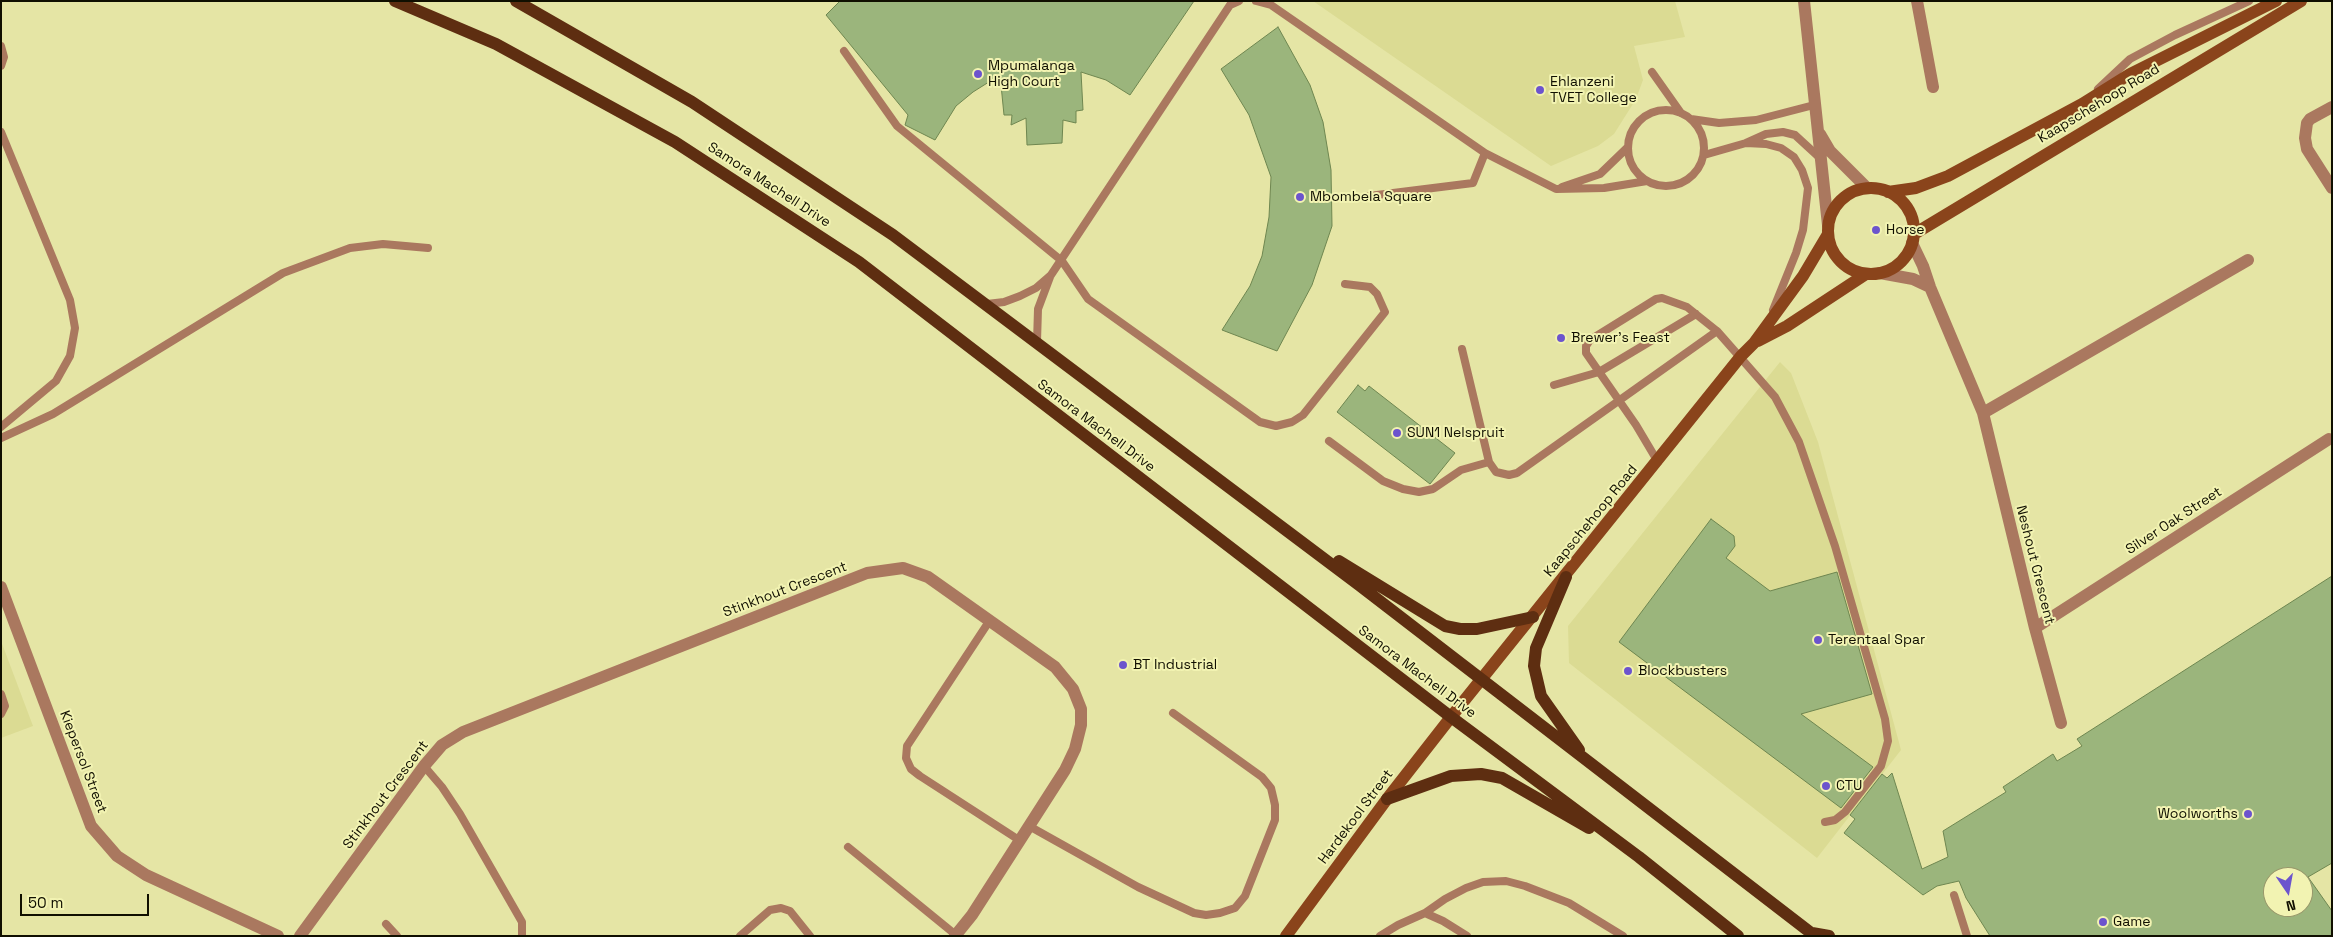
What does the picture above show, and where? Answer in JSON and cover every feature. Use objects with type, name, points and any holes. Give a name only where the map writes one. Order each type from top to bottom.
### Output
[{"type":"main road","name":"Samora Machell Drive","points":[[396,1],[496,44],[675,142],[859,262],[1451,717],[1639,857],[1738,936]]},
{"type":"main road","name":"Samora Machell Drive","points":[[516,1],[692,102],[893,235],[1359,585],[1814,935]]},
{"type":"main road","name":"Kaapschehoop Road","points":[[1888,192],[1916,188],[1948,176],[2082,104],[2130,74],[2276,1]]},
{"type":"main road","name":"Kaapschehoop Road","points":[[1913,238],[2301,1]]},
{"type":"main road","points":[[1754,344],[1803,276],[1828,230],[1832,212],[1841,200],[1853,192],[1867,188],[1888,192],[1899,199],[1908,209],[1913,221],[1913,238],[1904,259],[1889,270],[1880,273],[1866,274],[1844,265],[1836,256],[1828,230]]},
{"type":"main road","points":[[1754,344],[1786,326],[1866,274]]},
{"type":"main road","name":"Kaapschehoop Road","points":[[1451,717],[1658,462],[1741,356],[1754,344]]},
{"type":"main road","points":[[1256,509],[1445,626],[1460,629],[1477,629],[1533,617]]},
{"type":"main road","points":[[1566,576],[1536,648],[1534,666],[1541,696],[1590,764]]},
{"type":"main road","name":"Hardekool Street","points":[[1286,936],[1387,799],[1451,717]]},
{"type":"main road","points":[[1387,799],[1451,776],[1481,774],[1502,778],[1639,857]]},
{"type":"main road","points":[[1814,935],[1829,936]]},
{"type":"street","points":[[1804,1],[1828,230]]},
{"type":"street","points":[[1917,1],[1933,87]]},
{"type":"street","points":[[2332,107],[2310,119],[2307,123],[2305,138],[2308,149],[2332,188]]},
{"type":"street","points":[[1817,130],[1830,151],[1867,188]]},
{"type":"street","name":"Neshout Crescent","points":[[1913,238],[1930,287],[1983,413],[2035,628],[2062,723]]},
{"type":"street","points":[[1983,413],[2248,260]]},
{"type":"street","points":[[1880,273],[1913,280],[1930,287]]},
{"type":"street","name":"Silver Oak Street","points":[[2035,628],[2329,439]]},
{"type":"street","name":"Stinkhout Crescent","points":[[300,936],[424,766],[442,745],[463,732],[867,574],[903,568],[928,577],[1055,667],[1073,689],[1081,709],[1081,725],[1075,749],[1029,826],[972,915],[956,936]]},
{"type":"street","name":"Kiepersol Street","points":[[1,587],[91,826],[117,856],[146,875],[278,936]]},
{"type":"lane","points":[[987,304],[1004,302],[1020,296],[1036,288],[1051,275],[1230,4],[1239,1]]},
{"type":"lane","points":[[1256,1],[1271,5],[1485,153],[1556,189],[1604,188],[1647,181]]},
{"type":"lane","points":[[2082,104],[2130,59],[2175,34],[2249,1]]},
{"type":"lane","points":[[1,46],[4,57],[1,66]]},
{"type":"lane","points":[[844,51],[897,126],[1062,261],[1088,298],[1260,422],[1276,426],[1292,422],[1303,415],[1385,312],[1377,294],[1370,287],[1345,284]]},
{"type":"lane","points":[[1652,72],[1681,113]]},
{"type":"lane","points":[[1556,189],[1600,174],[1628,147],[1634,128],[1649,114],[1670,110],[1681,113],[1691,119],[1719,123],[1756,120],[1814,105]]},
{"type":"lane","points":[[1628,147],[1633,166],[1647,181],[1656,185],[1667,186],[1682,182],[1695,174],[1704,155],[1702,136],[1691,119]]},
{"type":"lane","points":[[1,132],[70,300],[75,328],[70,356],[56,381],[1,427]]},
{"type":"lane","points":[[1704,155],[1746,143],[1766,134],[1783,132],[1795,136],[1820,158]]},
{"type":"lane","points":[[1746,143],[1766,144],[1780,148],[1794,157],[1802,170],[1808,188],[1801,238],[1766,328]]},
{"type":"lane","points":[[1369,196],[1473,183],[1485,153]]},
{"type":"lane","points":[[1,438],[53,414],[283,273],[350,248],[383,244],[428,248]]},
{"type":"lane","points":[[1037,342],[1038,309],[1051,275]]},
{"type":"lane","points":[[1658,462],[1620,401],[1586,353],[1586,346],[1590,340],[1656,299],[1662,298],[1687,307],[1718,332],[1775,396],[1799,442],[1835,546],[1885,719],[1888,741],[1881,766],[1845,812],[1835,820],[1825,822]]},
{"type":"lane","points":[[1554,384],[1599,372],[1696,314]]},
{"type":"lane","points":[[1462,349],[1489,462],[1496,472],[1503,475],[1517,473],[1718,332]]},
{"type":"lane","points":[[1329,441],[1383,481],[1403,489],[1419,492],[1434,489],[1461,470],[1489,462]]},
{"type":"lane","points":[[990,620],[907,746],[906,758],[911,769],[920,776],[1019,840]]},
{"type":"lane","points":[[1,694],[5,706],[1,714]]},
{"type":"lane","points":[[1029,826],[1138,887],[1194,913],[1206,915],[1235,908],[1245,896],[1275,820],[1275,805],[1271,788],[1262,776],[1173,713]]},
{"type":"lane","points":[[424,766],[442,787],[460,814],[522,922],[522,936]]},
{"type":"lane","points":[[848,847],[956,936]]},
{"type":"lane","points":[[1380,936],[1398,925],[1425,913],[1445,899],[1466,888],[1483,882],[1506,881],[1525,886],[1569,903],[1623,936]]},
{"type":"lane","points":[[1954,895],[1967,936]]},
{"type":"lane","points":[[740,936],[770,910],[781,908],[790,912],[810,936]]},
{"type":"lane","points":[[1425,913],[1443,921],[1467,936]]},
{"type":"lane","points":[[386,924],[397,936]]},
{"type":"shaded area","name":"Ehlanzeni TVET College","points":[[1313,1],[1675,1],[1685,37],[1634,46],[1643,80],[1636,99],[1614,134],[1598,146],[1551,166]]},
{"type":"shaded area","points":[[1780,362],[1791,373],[1818,442],[1901,750],[1817,858],[1569,663],[1568,626]]},
{"type":"shaded area","points":[[1,641],[33,726],[1,738]]},
{"type":"building","name":"Mpumalanga High Court","points":[[840,1],[1194,1],[1130,95],[1106,80],[1081,72],[1083,110],[1076,111],[1076,123],[1063,120],[1062,143],[1027,145],[1026,118],[1011,125],[1012,115],[1004,115],[1000,75],[973,92],[956,106],[935,140],[905,125],[908,115],[826,15]]},
{"type":"building","name":"Mbombela Square","points":[[1278,27],[1310,85],[1323,122],[1331,170],[1332,226],[1312,285],[1277,351],[1222,330],[1250,286],[1262,256],[1269,217],[1271,177],[1249,115],[1221,69]]},
{"type":"building","name":"SUN1 Nelspruit","points":[[1358,385],[1365,391],[1369,386],[1455,453],[1430,484],[1337,412]]},
{"type":"building","points":[[1711,519],[1734,536],[1735,546],[1726,558],[1770,591],[1837,572],[1872,694],[1801,714],[1873,767],[1841,808],[1619,642]]},
{"type":"building","points":[[2332,576],[2332,863],[2313,874],[2313,867],[2263,867],[2263,917],[2313,917],[2313,884],[2332,911],[2332,936],[1990,936],[1966,898],[1959,881],[1937,886],[1923,895],[1844,833],[1855,819],[1850,815],[1882,774],[1887,778],[1892,773],[1922,869],[1948,857],[1943,831],[2006,792],[2003,787],[2053,754],[2057,761],[2082,746],[2077,739]]},
{"type":"place","name":"Mpumalanga High Court","points":[[978,74]]},
{"type":"place","name":"Ehlanzeni TVET College","points":[[1540,90]]},
{"type":"place","name":"Mbombela Square","points":[[1300,197]]},
{"type":"place","name":"Horse","points":[[1876,230]]},
{"type":"place","name":"Brewer's Feast","points":[[1561,338]]},
{"type":"place","name":"SUN1 Nelspruit","points":[[1397,433]]},
{"type":"place","name":"Terentaal Spar","points":[[1818,640]]},
{"type":"place","name":"BT Industrial","points":[[1123,665]]},
{"type":"place","name":"Blockbusters","points":[[1628,671]]},
{"type":"place","name":"CTU","points":[[1826,786]]},
{"type":"place","name":"Woolworths","points":[[2248,814]]},
{"type":"place","name":"Game","points":[[2103,922]]}]
